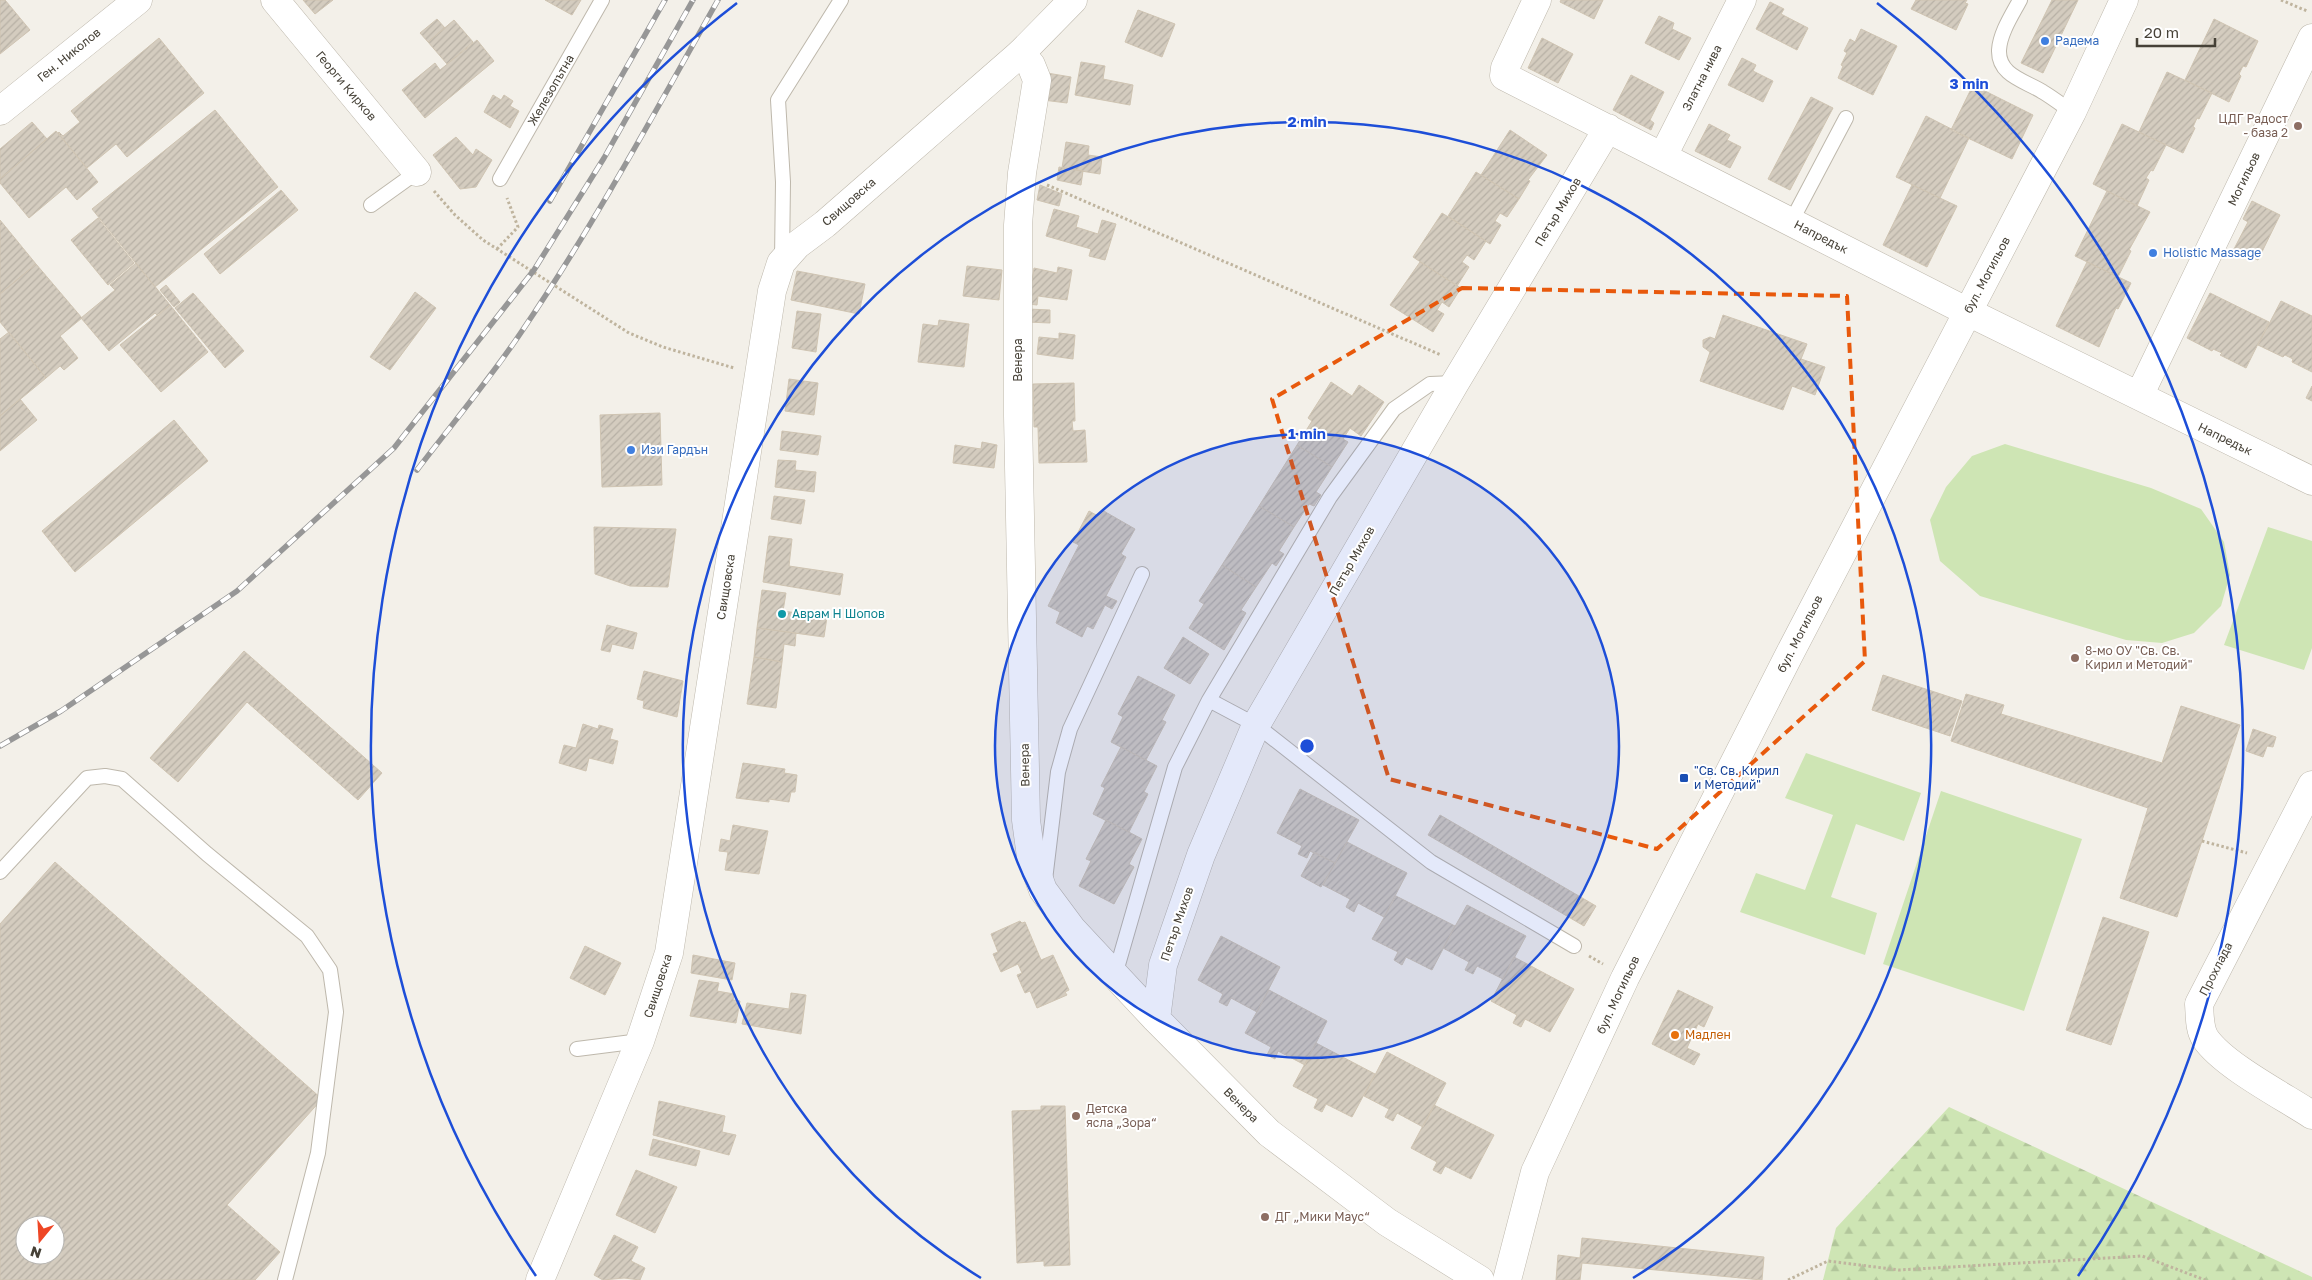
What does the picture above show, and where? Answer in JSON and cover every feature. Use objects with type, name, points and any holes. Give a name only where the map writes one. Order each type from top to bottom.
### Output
[{"type":"street","name":"Ген. Николов","points":[[0,111],[138,0]]},
{"type":"street","name":"Георги Кирков","points":[[275,0],[417,172]]},
{"type":"street","name":"Свищовска","points":[[540,1280],[640,1041],[669,953],[772,290],[781,263],[797,245],[832,217],[1021,53],[1073,0]]},
{"type":"street","name":"Напредък","points":[[1537,0],[1505,68],[1504,76],[1968,312],[2312,481]]},
{"type":"street","name":"Златна нива","points":[[1663,156],[1742,0]]},
{"type":"street","name":"бул. Могильов","points":[[1507,1280],[1535,1172],[1626,978],[1701,826],[2072,112],[2124,0]]},
{"type":"street","name":"Могильов","points":[[2139,396],[2312,38]]},
{"type":"street","name":"Венера","points":[[1021,53],[1032,65],[1037,80],[1022,173],[1018,224],[1018,416],[1026,820],[1030,857],[1043,890],[1072,929],[1156,1019],[1269,1134],[1387,1222],[1480,1280]]},
{"type":"street","name":"Петър Михов","points":[[1156,1019],[1166,956],[1201,855],[1256,725],[1461,374],[1608,128]]},
{"type":"street","name":"Прохлада","points":[[2312,785],[2199,1004],[2200,1027],[2204,1037],[2219,1055],[2312,1115]]},
{"type":"lane","name":"Железопътна","points":[[500,179],[602,0]]},
{"type":"lane","points":[[781,263],[783,182],[778,100],[841,0]]},
{"type":"lane","points":[[2020,0],[2004,32],[1999,50],[2002,65],[2014,78],[2042,91],[2072,112]]},
{"type":"lane","points":[[1791,222],[1846,118]]},
{"type":"lane","points":[[371,205],[417,172]]},
{"type":"lane","points":[[1115,975],[1175,767],[1209,700],[1330,497],[1394,409],[1430,384],[1461,374]]},
{"type":"lane","points":[[1043,890],[1058,772],[1070,730],[1142,574]]},
{"type":"lane","points":[[1209,700],[1256,725],[1431,862],[1574,946]]},
{"type":"lane","points":[[0,872],[87,778],[105,776],[122,779],[207,854],[307,936],[330,970],[336,1012],[318,1153],[285,1280]]},
{"type":"lane","points":[[577,1050],[640,1041]]},
{"type":"path","points":[[2281,0],[2312,13]]},
{"type":"path","points":[[417,172],[455,215],[497,249],[629,333],[691,355],[759,374]]},
{"type":"path","points":[[1022,173],[1461,374]]},
{"type":"path","points":[[497,249],[518,227],[500,179]]},
{"type":"path","points":[[2202,842],[2254,855],[2271,864]]},
{"type":"path","points":[[1574,946],[1626,978]]},
{"type":"path","points":[[1788,1280],[1828,1261],[1899,1270],[2142,1256],[2205,1280]]},
{"type":"highlighted area","points":[[1462,288],[1847,296],[1865,661],[1657,849],[1389,779],[1272,399]]},
{"type":"green space","points":[[2005,444],[2151,488],[2201,509],[2224,542],[2230,575],[2221,606],[2194,633],[2162,643],[2126,640],[1980,596],[1940,561],[1930,520],[1946,487],[1972,456]]},
{"type":"green space","points":[[2268,527],[2312,541],[2312,648],[2304,670],[2224,645]]},
{"type":"green space","points":[[1806,753],[1921,793],[1904,841],[1856,824],[1831,897],[1877,913],[1865,955],[1740,912],[1756,873],[1805,890],[1833,815],[1785,798]]},
{"type":"green space","points":[[1941,791],[2082,839],[2024,1011],[1883,964]]},
{"type":"green space","points":[[1949,1107],[2312,1277],[2312,1280],[1823,1280],[1836,1228]]},
{"type":"building","points":[[0,0],[5,0],[30,30],[0,54]]},
{"type":"building","points":[[303,0],[333,0],[315,14]]},
{"type":"building","points":[[545,0],[581,0],[572,15]]},
{"type":"building","points":[[1561,0],[1603,0],[1594,19],[1560,2]]},
{"type":"building","points":[[1916,0],[1967,0],[1965,3],[1968,4],[1956,30],[1911,9]]},
{"type":"building","name":"Радема","points":[[2052,0],[2078,0],[2043,73],[2021,63]]},
{"type":"building","points":[[1770,2],[1784,9],[1781,14],[1808,28],[1797,50],[1756,29]]},
{"type":"building","points":[[1138,10],[1175,24],[1162,57],[1125,42]]},
{"type":"building","points":[[1659,16],[1674,23],[1672,29],[1691,38],[1679,60],[1645,43]]},
{"type":"building","points":[[437,19],[445,28],[428,42],[420,33]]},
{"type":"building","points":[[2214,19],[2258,41],[2246,67],[2243,66],[2239,74],[2241,76],[2229,102],[2185,80]]},
{"type":"building","points":[[454,20],[473,42],[447,64],[428,42]]},
{"type":"building","points":[[1861,29],[1897,46],[1873,95],[1838,78],[1843,66],[1841,65],[1847,53],[1844,51],[1850,39],[1855,42]]},
{"type":"building","points":[[159,38],[204,93],[127,157],[116,144],[87,168],[58,133],[63,136],[80,122],[71,111]]},
{"type":"building","points":[[1542,38],[1573,54],[1558,83],[1528,68]]},
{"type":"building","points":[[477,40],[494,61],[425,118],[402,90],[435,63],[440,70]]},
{"type":"building","points":[[1742,58],[1756,65],[1753,71],[1773,81],[1763,102],[1728,85]]},
{"type":"building","points":[[1081,62],[1105,66],[1103,79],[1133,85],[1130,105],[1075,95]]},
{"type":"building","points":[[2167,72],[2212,93],[2199,119],[2197,118],[2193,127],[2195,128],[2183,153],[2139,132]]},
{"type":"building","points":[[1047,73],[1071,77],[1067,103],[1043,100]]},
{"type":"building","points":[[1631,75],[1664,92],[1650,120],[1654,123],[1651,130],[1613,110]]},
{"type":"building","points":[[1973,85],[2033,115],[2012,159],[1951,130]]},
{"type":"building","points":[[493,95],[501,100],[504,95],[513,101],[510,106],[519,111],[510,128],[484,112]]},
{"type":"building","points":[[1811,97],[1833,108],[1790,190],[1768,179]]},
{"type":"building","points":[[215,110],[278,187],[155,287],[92,209]]},
{"type":"building","points":[[1926,116],[1969,138],[1940,198],[1896,177]]},
{"type":"building","points":[[32,122],[47,139],[0,179],[0,149]]},
{"type":"building","points":[[1709,124],[1730,135],[1727,140],[1741,147],[1730,168],[1695,151]]},
{"type":"building","points":[[2122,124],[2166,145],[2153,171],[2151,170],[2146,178],[2149,180],[2137,206],[2093,184]]},
{"type":"building","points":[[1510,130],[1547,155],[1528,180],[1530,181],[1519,199],[1481,175]]},
{"type":"building","points":[[56,131],[98,182],[77,200],[66,187],[29,218],[0,183],[0,179]]},
{"type":"building","points":[[456,137],[473,155],[476,149],[492,160],[476,187],[460,189],[433,155]]},
{"type":"building","points":[[1066,142],[1089,146],[1088,155],[1102,157],[1100,174],[1062,168]]},
{"type":"building","points":[[1059,167],[1083,171],[1081,185],[1057,180]]},
{"type":"building","points":[[1476,172],[1519,199],[1507,217],[1500,213],[1495,221],[1501,225],[1490,244],[1448,216]]},
{"type":"building","points":[[1040,185],[1062,194],[1059,206],[1037,200]]},
{"type":"building","points":[[1912,185],[1957,206],[1927,267],[1883,245]]},
{"type":"building","points":[[281,190],[298,210],[220,274],[204,254]]},
{"type":"building","points":[[2107,191],[2150,212],[2129,250],[2131,251],[2118,277],[2075,256]]},
{"type":"building","points":[[2252,201],[2280,215],[2258,260],[2234,249],[2248,222],[2243,219]]},
{"type":"building","points":[[1054,209],[1079,216],[1076,227],[1098,234],[1102,220],[1116,224],[1105,260],[1089,256],[1091,249],[1046,236]]},
{"type":"building","points":[[1442,213],[1486,241],[1474,260],[1467,255],[1462,262],[1469,267],[1457,286],[1413,257]]},
{"type":"building","points":[[98,218],[134,263],[108,285],[71,240]]},
{"type":"building","points":[[0,220],[36,264],[0,294]]},
{"type":"building","points":[[1420,262],[1461,288],[1449,307],[1442,302],[1437,310],[1444,314],[1433,332],[1390,305]]},
{"type":"building","points":[[2087,262],[2131,283],[2118,309],[2116,308],[2099,347],[2056,326]]},
{"type":"building","points":[[136,263],[170,305],[158,316],[155,313],[109,351],[81,318],[115,290],[110,285]]},
{"type":"building","points":[[36,264],[82,318],[60,336],[78,358],[64,370],[60,366],[46,378],[0,322],[0,294]]},
{"type":"building","points":[[967,266],[1002,270],[999,300],[963,296]]},
{"type":"building","points":[[1058,267],[1072,270],[1067,300],[1038,296],[1037,305],[1028,304],[1034,268],[1057,273]]},
{"type":"building","points":[[797,271],[865,284],[859,314],[791,300]]},
{"type":"building","points":[[166,285],[180,302],[174,307],[160,290]]},
{"type":"building","points":[[415,292],[436,308],[390,370],[370,357]]},
{"type":"building","points":[[193,293],[244,351],[225,368],[175,308]]},
{"type":"building","points":[[2210,293],[2269,322],[2246,368],[2220,355],[2222,353],[2213,349],[2212,351],[2187,338]]},
{"type":"building","points":[[2281,301],[2312,316],[2312,372],[2292,362],[2293,359],[2285,355],[2283,357],[2258,345]]},
{"type":"building","points":[[170,305],[208,352],[161,392],[120,345]]},
{"type":"building","points":[[1028,309],[1050,310],[1050,323],[1027,322]]},
{"type":"building","points":[[797,311],[821,314],[816,352],[792,348]]},
{"type":"building","points":[[1723,315],[1807,344],[1801,359],[1825,367],[1815,395],[1792,386],[1783,410],[1700,381],[1710,352],[1703,347],[1703,340],[1710,337],[1715,339]]},
{"type":"building","points":[[939,320],[969,324],[964,367],[918,362],[923,324],[938,326]]},
{"type":"building","points":[[9,332],[46,378],[0,416],[0,339]]},
{"type":"building","points":[[1059,333],[1075,335],[1073,359],[1037,354],[1039,337],[1059,339]]},
{"type":"building","points":[[789,379],[818,383],[814,415],[785,411]]},
{"type":"building","points":[[1331,382],[1352,396],[1359,385],[1384,402],[1361,436],[1350,428],[1343,439],[1348,442],[1332,467],[1297,445],[1312,421],[1308,418]]},
{"type":"building","points":[[1074,383],[1075,421],[1072,421],[1073,431],[1085,430],[1087,462],[1039,463],[1038,427],[1034,427],[1033,384]]},
{"type":"building","points":[[2312,386],[2312,401],[2306,398]]},
{"type":"building","points":[[20,399],[37,420],[0,451],[0,416]]},
{"type":"building","name":"Изи Гардън","points":[[660,413],[662,485],[602,487],[600,415]]},
{"type":"building","points":[[174,420],[208,461],[75,572],[42,531]]},
{"type":"building","points":[[782,431],[821,436],[818,455],[780,450]]},
{"type":"building","points":[[982,442],[997,445],[994,468],[953,463],[955,445],[981,449]]},
{"type":"building","points":[[1297,445],[1332,467],[1316,492],[1321,495],[1314,506],[1309,504],[1294,527],[1259,506]]},
{"type":"building","points":[[778,460],[796,461],[795,470],[816,472],[814,492],[775,487]]},
{"type":"building","points":[[774,496],[805,500],[801,524],[771,519]]},
{"type":"building","points":[[1259,506],[1294,527],[1279,551],[1284,554],[1276,566],[1272,563],[1256,587],[1222,565]]},
{"type":"building","points":[[1102,510],[1135,529],[1121,554],[1126,557],[1106,596],[1117,601],[1112,609],[1105,605],[1093,629],[1087,626],[1082,637],[1056,623],[1060,612],[1048,606],[1079,545],[1073,542],[1089,511],[1098,516]]},
{"type":"building","points":[[594,527],[676,529],[668,587],[630,586],[595,574]]},
{"type":"building","points":[[769,536],[792,539],[789,566],[843,574],[840,595],[763,582]]},
{"type":"building","points":[[1222,565],[1256,587],[1241,610],[1246,613],[1224,650],[1189,628],[1204,604],[1199,601]]},
{"type":"building","name":"Аврам Н Шопов","points":[[762,590],[786,593],[783,611],[827,617],[824,637],[757,628]]},
{"type":"building","points":[[607,625],[637,633],[633,649],[612,644],[610,652],[601,650]]},
{"type":"building","points":[[757,628],[796,633],[795,646],[784,644],[782,662],[754,657]]},
{"type":"building","points":[[1183,637],[1209,654],[1190,684],[1164,668]]},
{"type":"building","points":[[244,651],[382,773],[358,800],[247,702],[178,782],[150,758]]},
{"type":"building","points":[[754,657],[782,662],[776,708],[747,704]]},
{"type":"building","points":[[644,671],[683,681],[677,717],[643,708],[644,701],[637,699]]},
{"type":"building","points":[[1883,675],[1962,701],[1950,736],[1872,710]]},
{"type":"building","points":[[1138,676],[1175,695],[1162,720],[1166,722],[1146,760],[1111,742],[1123,717],[1118,714]]},
{"type":"building","points":[[1966,694],[2004,705],[2001,714],[2162,763],[2181,706],[2240,725],[2177,917],[2120,898],[2148,808],[1951,741]]},
{"type":"building","points":[[583,724],[598,729],[599,725],[613,729],[610,739],[618,741],[613,764],[589,758],[586,771],[559,763],[564,745],[576,748]]},
{"type":"building","points":[[2253,729],[2276,737],[2273,747],[2267,746],[2263,757],[2246,751]]},
{"type":"building","points":[[1121,747],[1157,766],[1144,792],[1148,794],[1129,832],[1093,814],[1105,788],[1101,786]]},
{"type":"building","points":[[743,763],[785,769],[784,773],[797,775],[795,792],[791,792],[789,802],[769,799],[769,802],[736,798]]},
{"type":"building","points":[[1300,789],[1359,820],[1335,863],[1310,851],[1307,858],[1298,854],[1302,846],[1277,833]]},
{"type":"building","points":[[1440,815],[1596,906],[1584,926],[1428,835]]},
{"type":"building","points":[[1106,820],[1142,839],[1129,864],[1134,867],[1114,904],[1079,886],[1091,861],[1086,859]]},
{"type":"building","points":[[733,825],[768,831],[759,874],[725,870],[728,852],[719,851],[721,839],[730,841]]},
{"type":"building","points":[[1347,842],[1407,873],[1384,917],[1358,903],[1354,912],[1346,907],[1350,899],[1323,885]]},
{"type":"building","points":[[1314,852],[1335,863],[1321,887],[1301,876]]},
{"type":"building","points":[[55,862],[322,1099],[227,1205],[280,1252],[255,1280],[0,1280],[0,924]]},
{"type":"building","points":[[1396,896],[1455,926],[1432,970],[1406,957],[1402,965],[1394,960],[1398,952],[1372,939]]},
{"type":"building","points":[[1467,905],[1526,936],[1503,979],[1477,966],[1473,974],[1465,970],[1469,962],[1443,948]]},
{"type":"building","points":[[2103,917],[2149,932],[2111,1045],[2066,1030]]},
{"type":"building","points":[[1020,921],[1022,923],[1025,922],[1041,960],[1053,955],[1069,990],[1065,992],[1067,995],[1037,1008],[1030,991],[1025,993],[1017,975],[1022,973],[1018,964],[1001,972],[993,954],[998,952],[991,934]]},
{"type":"building","points":[[1221,936],[1280,967],[1257,1012],[1231,998],[1227,1006],[1219,1002],[1223,994],[1198,980]]},
{"type":"building","points":[[585,946],[621,963],[605,995],[570,978]]},
{"type":"building","points":[[693,955],[735,963],[732,980],[691,973]]},
{"type":"building","points":[[1514,957],[1574,989],[1550,1032],[1525,1019],[1521,1027],[1513,1023],[1517,1015],[1491,1001]]},
{"type":"building","points":[[699,980],[719,983],[717,991],[734,994],[733,1000],[740,1001],[736,1023],[690,1016]]},
{"type":"building","points":[[1269,990],[1327,1021],[1305,1065],[1278,1051],[1275,1059],[1267,1055],[1271,1047],[1245,1033]]},
{"type":"building","name":"Мадлен","points":[[1678,990],[1713,1007],[1704,1027],[1698,1024],[1687,1048],[1700,1054],[1694,1065],[1652,1044]]},
{"type":"building","points":[[791,993],[806,995],[801,1034],[742,1024],[747,1003],[789,1009]]},
{"type":"building","points":[[1316,1043],[1375,1074],[1352,1117],[1326,1104],[1322,1112],[1314,1108],[1318,1099],[1293,1086]]},
{"type":"building","points":[[1387,1052],[1446,1083],[1423,1127],[1397,1113],[1393,1121],[1385,1117],[1389,1109],[1364,1096]]},
{"type":"building","points":[[659,1101],[725,1116],[722,1132],[736,1135],[729,1155],[653,1135]]},
{"type":"building","points":[[1434,1105],[1494,1135],[1471,1179],[1445,1166],[1441,1174],[1433,1170],[1437,1162],[1411,1148]]},
{"type":"building","points":[[1041,1106],[1065,1106],[1070,1265],[1044,1266],[1044,1261],[1017,1263],[1012,1111],[1041,1110]]},
{"type":"building","points":[[653,1139],[700,1151],[696,1166],[649,1155]]},
{"type":"building","points":[[636,1170],[677,1187],[655,1233],[616,1215]]},
{"type":"building","points":[[614,1235],[638,1247],[631,1261],[645,1268],[640,1280],[624,1278],[603,1280],[594,1275]]},
{"type":"building","points":[[1582,1238],[1764,1257],[1762,1280],[1582,1263],[1580,1280],[1556,1280],[1558,1255],[1580,1258]]},
{"type":"railway","points":[[550,201],[665,0]]},
{"type":"railway","points":[[0,746],[61,711],[237,591],[394,448],[534,270],[604,158],[693,0]]},
{"type":"railway","points":[[417,470],[497,366],[549,291],[623,168],[718,0]]},
{"type":"place","name":"Радема","points":[[2045,41]]},
{"type":"place","name":"ЦДГ Радост - база 2","points":[[2298,126]]},
{"type":"place","name":"Holistic Massage","points":[[2153,253]]},
{"type":"place","name":"Изи Гардън","points":[[631,450]]},
{"type":"place","name":"Аврам Н Шопов","points":[[782,614]]},
{"type":"place","name":"8-мо ОУ \"Св. Св. Кирил и Методий\"","points":[[2075,658]]},
{"type":"place","name":"\"Св. Св. Кирил и Методий\"","points":[[1684,778]]},
{"type":"place","name":"Мадлен","points":[[1675,1035]]},
{"type":"place","name":"Детска ясла „Зора“","points":[[1076,1116]]},
{"type":"place","name":"ДГ „Мики Маус“","points":[[1265,1217]]}]
